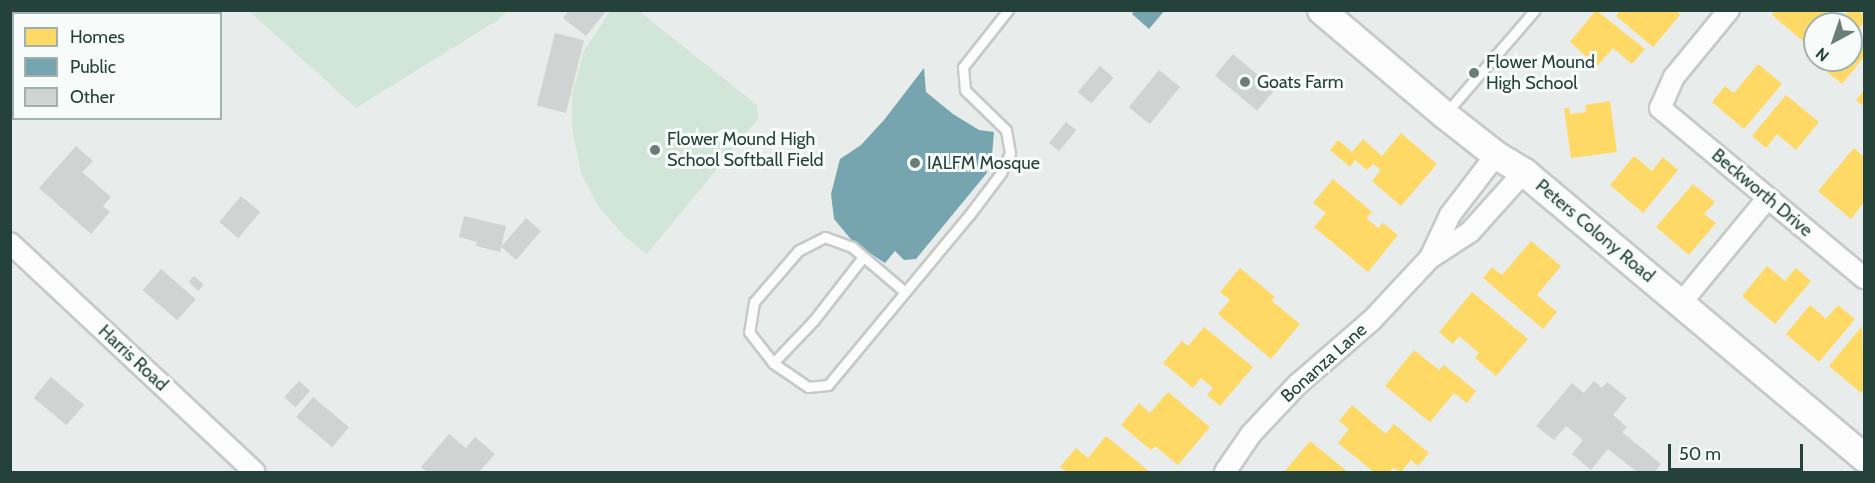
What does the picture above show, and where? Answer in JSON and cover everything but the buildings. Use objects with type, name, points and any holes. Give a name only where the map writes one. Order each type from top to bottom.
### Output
[{"type":"street","name":"Peters Colony Road","points":[[1321,10],[1445,115],[1496,155],[1524,172],[1864,458]]},
{"type":"street","name":"Beckworth Drive","points":[[1729,10],[1674,77],[1660,108],[1864,278]]},
{"type":"street","name":"Bonanza Lane","points":[[1430,258],[1450,215],[1496,155]]},
{"type":"street","name":"Bonanza Lane","points":[[1225,472],[1251,434],[1298,384],[1371,320],[1430,258],[1470,232],[1524,172]]},
{"type":"street","points":[[1681,303],[1768,198]]},
{"type":"street","name":"Harris Road","points":[[10,243],[255,472]]},
{"type":"lane","points":[[905,292],[852,248],[825,237],[798,251],[754,302],[749,332],[773,363],[808,387],[828,385],[845,368],[970,214],[1001,173],[1010,153],[1006,130],[964,90],[963,67],[1008,10]]},
{"type":"lane","points":[[1445,115],[1534,10]]},
{"type":"lane","points":[[773,363],[814,320],[862,257]]},
{"type":"green space","points":[[249,11],[507,11],[498,20],[356,108]]},
{"type":"green space","name":"Flower Mound High School Softball Field","points":[[610,11],[639,11],[757,105],[758,119],[647,254],[624,236],[598,206],[581,173],[572,128],[572,94],[584,51]]},
{"type":"place","name":"Flower Mound High School","points":[[1474,73]]},
{"type":"place","name":"Goats Farm","points":[[1245,82]]},
{"type":"place","name":"Flower Mound High School Softball Field","points":[[655,150]]},
{"type":"place","name":"IALFM Mosque","points":[[915,163]]}]
